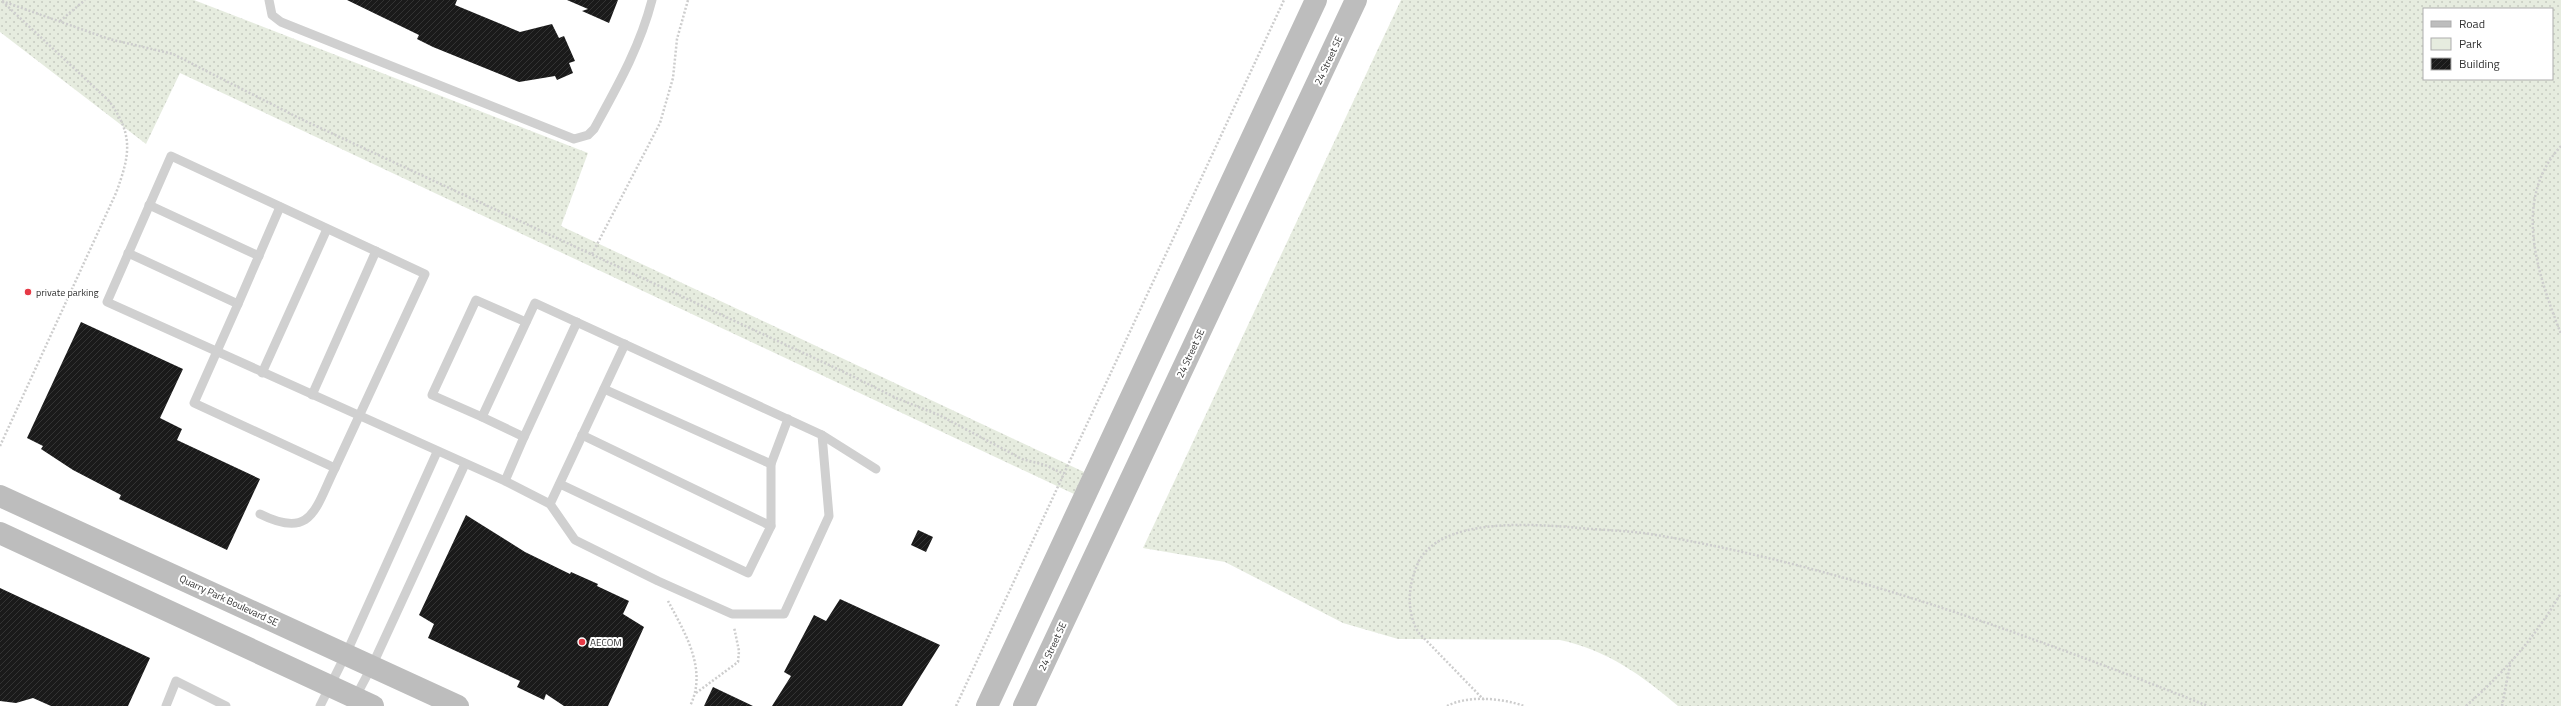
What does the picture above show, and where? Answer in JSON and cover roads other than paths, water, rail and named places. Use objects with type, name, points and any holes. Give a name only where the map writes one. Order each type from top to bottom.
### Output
[{"type":"main road","points":[[987,706],[1316,0]]},
{"type":"main road","name":"24 Street SE","points":[[1024,706],[1356,0]]},
{"type":"main road","name":"Quarry Park Boulevard SE","points":[[0,496],[458,706]]},
{"type":"main road","points":[[0,533],[330,685],[360,703]]},
{"type":"lane","points":[[269,0],[272,15],[281,22],[574,139],[588,135],[594,129],[627,69],[641,36],[652,0]]},
{"type":"lane","points":[[260,514],[275,522],[294,525],[306,521],[314,511],[335,468],[358,416],[425,274],[170,156],[107,302],[262,372],[312,395],[358,416],[437,452],[505,481],[550,504],[575,540],[658,581],[732,614],[784,614],[829,516],[822,435]]},
{"type":"lane","points":[[149,205],[258,256]]},
{"type":"lane","points":[[280,207],[194,404],[335,468]]},
{"type":"lane","points":[[262,372],[327,229]]},
{"type":"lane","points":[[312,395],[376,251]]},
{"type":"lane","points":[[128,253],[238,304]]},
{"type":"lane","points":[[524,437],[432,395],[476,300],[526,322]]},
{"type":"lane","points":[[482,417],[536,303],[822,435],[876,469]]},
{"type":"lane","points":[[505,481],[577,322]]},
{"type":"lane","points":[[550,504],[625,344]]},
{"type":"lane","points":[[604,389],[771,464]]},
{"type":"lane","points":[[560,484],[748,574],[771,526],[771,464],[788,420]]},
{"type":"lane","points":[[582,435],[771,526]]},
{"type":"lane","points":[[320,706],[346,654],[437,452]]},
{"type":"lane","points":[[360,703],[372,666],[465,464]]},
{"type":"lane","points":[[166,706],[176,681],[226,706]]},
{"type":"place","name":"private parking","points":[[28,292]]},
{"type":"place","name":"AECOM","points":[[582,642]]}]
